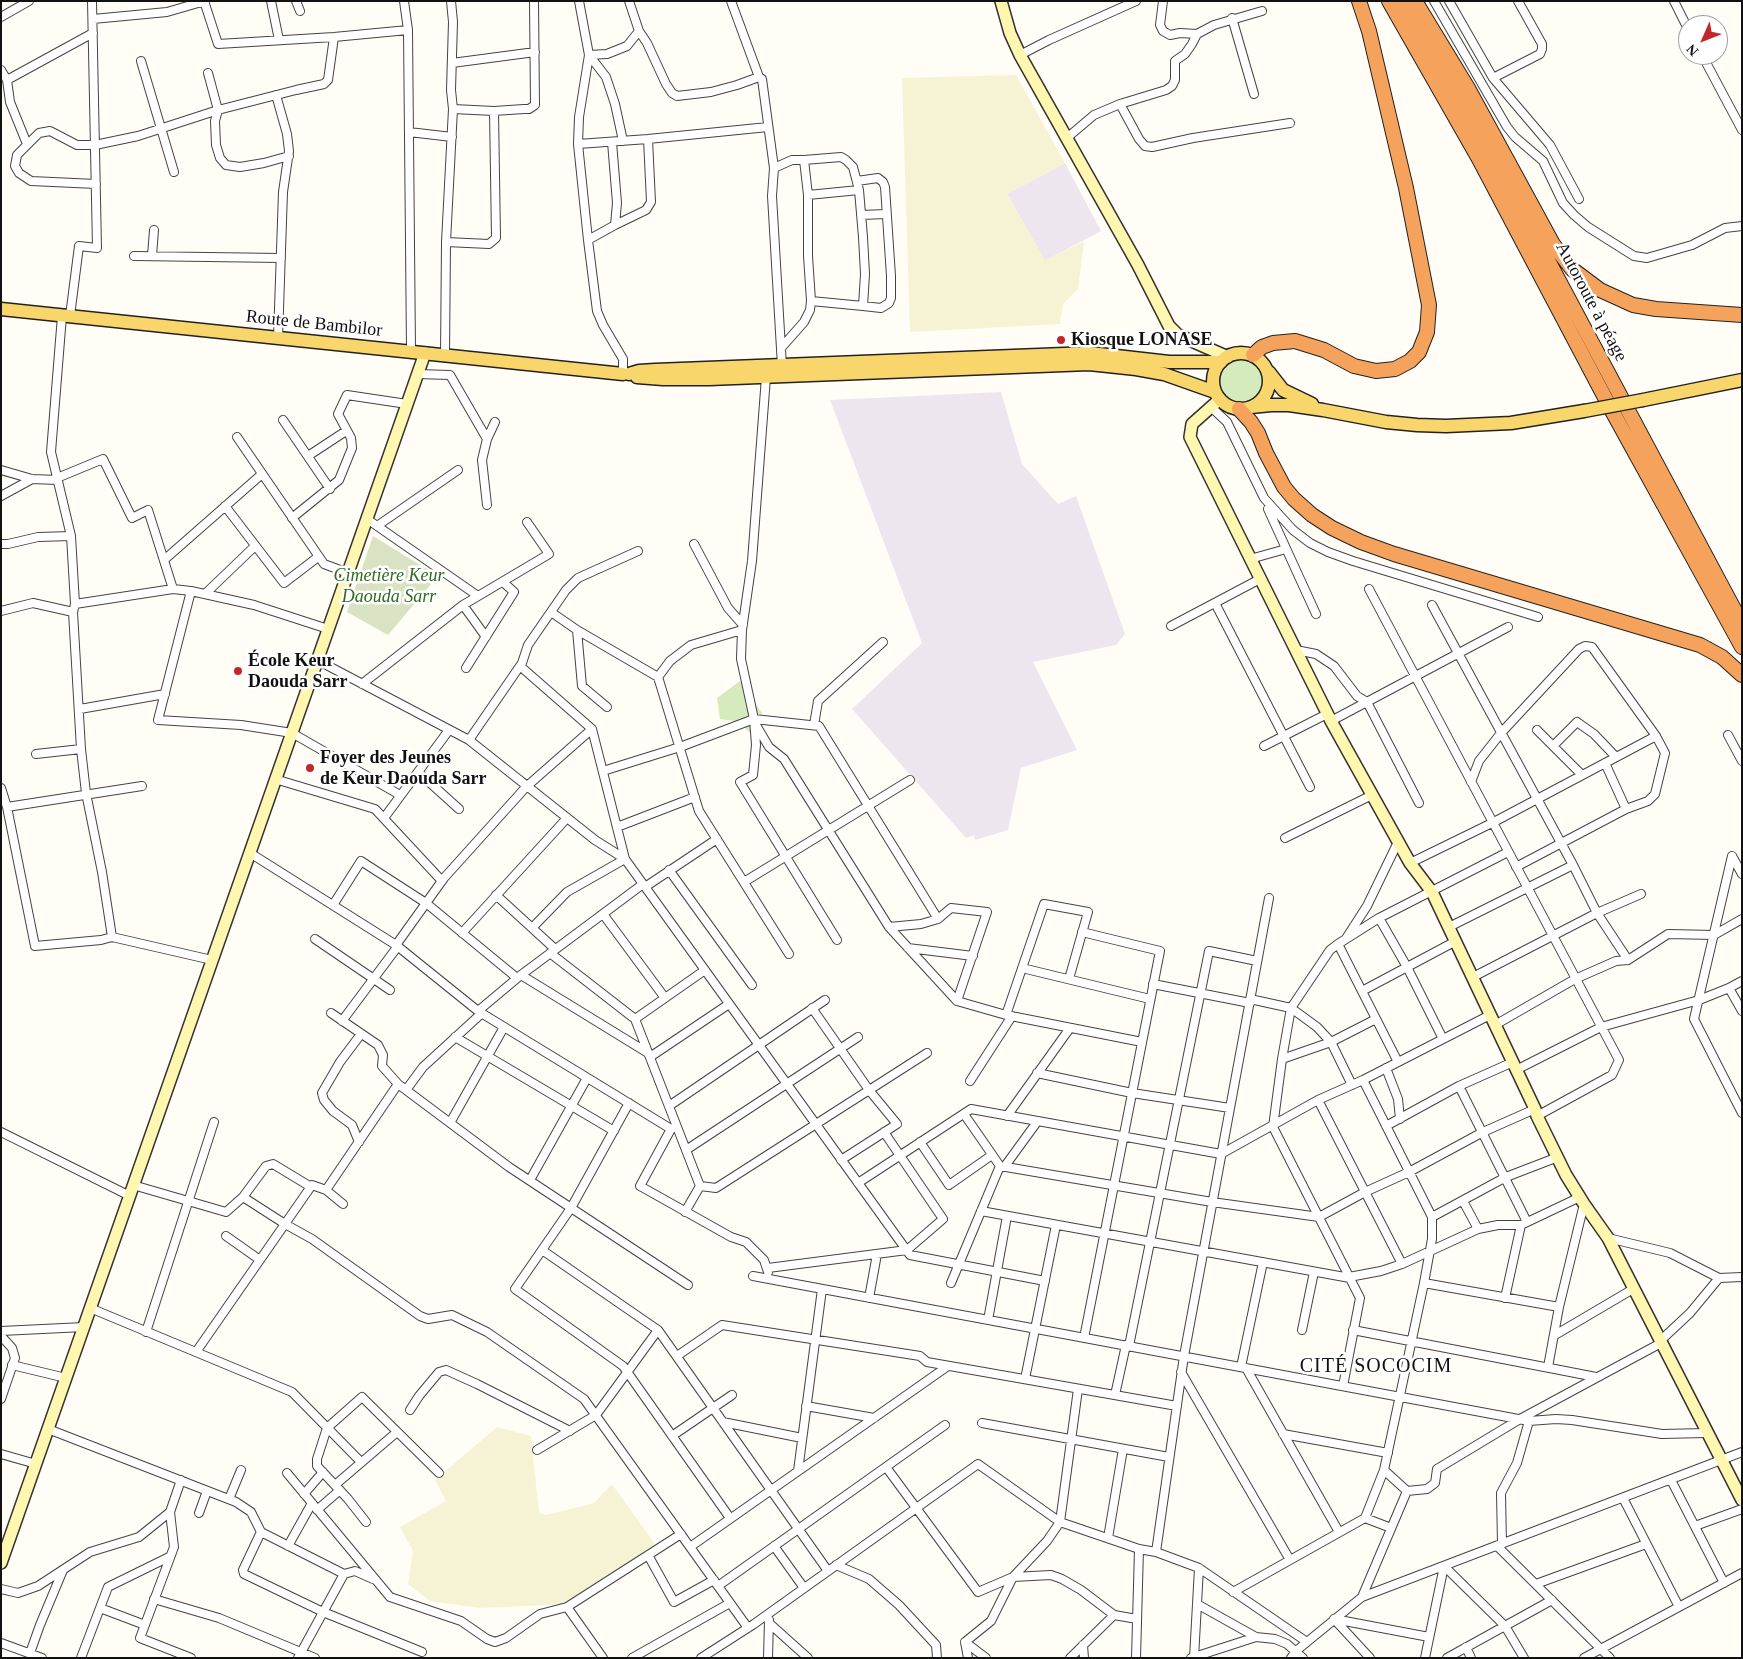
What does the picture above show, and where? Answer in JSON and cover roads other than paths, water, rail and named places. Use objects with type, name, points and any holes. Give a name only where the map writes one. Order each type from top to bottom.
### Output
[{"type":"highway","points":[[1253,356],[1262,347],[1273,342],[1295,341],[1324,350],[1354,366],[1376,371],[1395,369],[1410,361],[1419,352],[1427,332],[1429,305],[1406,188],[1369,31],[1359,1]]},
{"type":"highway","points":[[1388,1],[1479,159],[1611,409],[1742,647]]},
{"type":"highway","name":"Autoroute à péage","points":[[1403,1],[1502,174],[1742,624]]},
{"type":"highway","points":[[1415,1],[1469,90],[1553,244],[1572,269],[1600,290],[1632,305],[1656,309],[1742,315]]},
{"type":"highway","points":[[1245,408],[1284,487],[1300,504],[1332,528],[1361,542],[1394,554],[1700,645],[1722,657],[1742,675]]},
{"type":"main road","name":"Route de Bambilor","points":[[1,309],[626,374]]},
{"type":"main road","points":[[626,374],[655,370],[1090,353],[1169,362],[1224,359],[1236,353],[1245,353],[1260,360],[1284,390],[1323,410]]},
{"type":"main road","points":[[1215,399],[1214,375],[1224,359]]},
{"type":"main road","points":[[626,374],[639,378],[663,380],[1089,364],[1164,374],[1226,404],[1245,408],[1280,405],[1323,410],[1386,422],[1446,426],[1511,423],[1644,400],[1742,380]]},
{"type":"main road","points":[[1245,408],[1259,403],[1268,391],[1270,383],[1268,371]]},
{"type":"street","points":[[1,17],[29,1]]},
{"type":"street","points":[[92,1],[97,248],[79,246],[66,316],[51,452],[71,536],[86,793],[102,872],[112,937]]},
{"type":"street","points":[[92,20],[167,12],[205,1],[218,44],[334,37],[408,30]]},
{"type":"street","points":[[271,1],[279,40]]},
{"type":"street","points":[[296,1],[300,11]]},
{"type":"street","points":[[404,1],[408,30],[411,351]]},
{"type":"street","points":[[445,355],[446,242],[453,108],[451,102],[451,1]]},
{"type":"street","points":[[453,108],[524,110],[535,105],[534,1]]},
{"type":"street","points":[[579,1],[589,55],[579,117],[578,144],[588,240],[597,311],[623,359],[626,374]]},
{"type":"street","points":[[629,1],[639,31],[651,51],[666,84],[672,93],[677,96],[711,92],[759,77]]},
{"type":"street","points":[[731,1],[763,84],[774,168],[772,196],[782,366]]},
{"type":"street","points":[[1001,1],[1010,33],[1020,55],[1068,137],[1169,326],[1178,335],[1224,359]]},
{"type":"street","points":[[1020,55],[1136,1]]},
{"type":"street","points":[[1163,1],[1160,25],[1163,31],[1170,35],[1180,33],[1197,34],[1232,18],[1262,11]]},
{"type":"street","points":[[1434,1],[1507,127],[1543,161],[1563,203],[1588,227],[1634,256],[1647,258],[1692,245],[1725,228],[1742,226]]},
{"type":"street","points":[[1449,1],[1494,78],[1550,146],[1579,199]]},
{"type":"street","points":[[1494,78],[1540,54],[1542,49],[1542,44],[1518,1]]},
{"type":"street","points":[[1674,1],[1681,15]]},
{"type":"street","points":[[1232,18],[1254,94]]},
{"type":"street","points":[[589,55],[607,54],[627,46],[639,31]]},
{"type":"street","points":[[7,80],[93,33]]},
{"type":"street","points":[[1068,137],[1094,115],[1120,104],[1166,90],[1172,86],[1175,80],[1175,61],[1185,54],[1197,34]]},
{"type":"street","points":[[96,184],[32,181],[19,173],[15,166],[17,155],[39,133],[50,131],[72,144],[82,146],[95,145],[138,136],[218,110],[327,82],[334,37]]},
{"type":"street","points":[[452,63],[535,52]]},
{"type":"street","points":[[589,55],[606,77],[615,104],[622,141]]},
{"type":"street","points":[[141,61],[174,172]]},
{"type":"street","points":[[1707,65],[1742,130]]},
{"type":"street","points":[[1,70],[7,80],[10,102],[28,144]]},
{"type":"street","points":[[208,74],[218,110],[215,121],[216,145],[220,158],[226,165],[240,167],[270,162],[289,156]]},
{"type":"street","points":[[276,95],[287,134],[289,156],[283,185],[278,338]]},
{"type":"street","points":[[1120,104],[1139,139],[1145,146],[1152,147],[1193,138],[1290,122]]},
{"type":"street","points":[[446,242],[489,244],[496,238],[494,110]]},
{"type":"street","points":[[578,144],[768,127]]},
{"type":"street","points":[[409,132],[452,137]]},
{"type":"street","points":[[588,240],[646,210],[651,202],[648,139]]},
{"type":"street","points":[[612,142],[618,203],[615,225]]},
{"type":"street","points":[[774,168],[792,160],[841,157],[852,167],[859,190],[864,306]]},
{"type":"street","points":[[781,348],[804,322],[810,310],[811,302],[808,256],[808,195],[804,160]]},
{"type":"street","points":[[811,302],[881,308],[889,303],[891,298],[885,187],[878,178],[856,181]]},
{"type":"street","points":[[808,195],[859,190]]},
{"type":"street","points":[[861,215],[886,214]]},
{"type":"street","points":[[152,256],[154,230]]},
{"type":"street","points":[[134,256],[281,258]]},
{"type":"street","points":[[2,1559],[425,353]]},
{"type":"street","points":[[417,374],[450,375],[488,439]]},
{"type":"street","points":[[766,377],[752,561],[742,628],[741,659],[754,719],[756,745],[753,775],[740,782],[838,940]]},
{"type":"street","points":[[292,518],[339,480],[352,448],[351,438],[338,414],[347,395],[407,404]]},
{"type":"street","points":[[1316,614],[1264,498],[1215,399],[1192,424],[1190,437],[1329,718],[1410,863],[1432,892],[1558,1157],[1582,1201],[1608,1238],[1742,1500]]},
{"type":"street","points":[[283,420],[330,489]]},
{"type":"street","points":[[487,505],[482,460],[495,422]]},
{"type":"street","points":[[308,456],[346,431]]},
{"type":"street","points":[[237,437],[324,564],[348,573]]},
{"type":"street","points":[[1,470],[32,479],[57,479],[103,459],[132,518],[148,510],[173,589]]},
{"type":"street","points":[[377,526],[458,470]]},
{"type":"street","points":[[164,560],[262,474]]},
{"type":"street","points":[[1,496],[32,479]]},
{"type":"street","points":[[1264,498],[1293,530],[1310,543],[1328,552],[1538,617]]},
{"type":"street","points":[[224,506],[284,583],[318,556]]},
{"type":"street","points":[[366,519],[478,596]]},
{"type":"street","points":[[362,684],[463,605],[549,554],[527,522]]},
{"type":"street","points":[[1,544],[38,537],[71,536]]},
{"type":"street","points":[[694,544],[728,608],[742,628]]},
{"type":"street","points":[[205,594],[255,546]]},
{"type":"street","points":[[1250,559],[1286,549]]},
{"type":"street","points":[[469,740],[520,666],[528,645],[566,590],[578,578],[638,551]]},
{"type":"street","points":[[1171,626],[1260,579]]},
{"type":"street","points":[[466,668],[514,592],[503,582]]},
{"type":"street","points":[[1,611],[33,603],[74,608],[173,589],[191,591],[254,605],[328,629]]},
{"type":"street","points":[[964,1114],[992,1155],[1002,1166],[1212,1202],[1319,1217],[1483,1132],[1536,1112],[1612,1075],[1619,1060],[1369,589]]},
{"type":"street","points":[[191,591],[158,720],[241,725],[292,733],[400,795]]},
{"type":"street","points":[[1215,603],[1310,788]]},
{"type":"street","points":[[463,605],[486,637]]},
{"type":"street","points":[[1432,605],[1573,865],[1597,913],[1628,960]]},
{"type":"street","points":[[551,612],[577,630],[658,677],[699,810],[789,954]]},
{"type":"street","points":[[1264,746],[1283,736],[1367,702],[1508,627]]},
{"type":"street","points":[[658,677],[670,661],[691,645],[742,628]]},
{"type":"street","points":[[577,630],[582,686],[607,707]]},
{"type":"street","points":[[814,725],[818,701],[883,642]]},
{"type":"street","points":[[1471,782],[1479,761],[1501,733],[1579,649],[1585,646],[1592,647],[1656,736],[1665,754],[1655,794],[1648,801],[1626,809],[1516,867]]},
{"type":"street","points":[[1296,650],[1316,654],[1334,666],[1358,696],[1367,702],[1419,803]]},
{"type":"street","points":[[317,660],[469,740],[595,840],[625,859],[910,1255],[1045,1281]]},
{"type":"street","points":[[520,666],[592,729],[625,859]]},
{"type":"street","points":[[80,709],[164,694]]},
{"type":"street","points":[[754,719],[769,747],[784,759],[889,927],[958,1001],[1009,1015],[1142,1042]]},
{"type":"street","points":[[604,771],[680,747],[754,719],[819,726],[938,919]]},
{"type":"street","points":[[1553,746],[1577,722],[1594,734],[1616,757]]},
{"type":"street","points":[[342,1021],[442,881],[526,787],[592,729]]},
{"type":"street","points":[[384,818],[449,730]]},
{"type":"street","points":[[1537,730],[1582,775]]},
{"type":"street","points":[[1728,735],[1742,761]]},
{"type":"street","points":[[1410,863],[1492,823],[1656,736]]},
{"type":"street","points":[[36,754],[82,749]]},
{"type":"street","points":[[1605,763],[1626,809]]},
{"type":"street","points":[[418,772],[459,809]]},
{"type":"street","points":[[276,779],[375,809],[442,881]]},
{"type":"street","points":[[744,882],[910,780]]},
{"type":"street","points":[[7,807],[86,793],[142,786]]},
{"type":"street","points":[[1,788],[7,807],[35,946],[112,937],[212,960]]},
{"type":"street","points":[[1285,838],[1372,795]]},
{"type":"street","points":[[617,827],[695,797]]},
{"type":"street","points":[[462,933],[567,818]]},
{"type":"street","points":[[406,1090],[423,1067],[519,977],[644,885],[717,839]]},
{"type":"street","points":[[1342,942],[1367,906],[1398,842]]},
{"type":"street","points":[[1343,1386],[1360,1298],[1273,1127],[1291,1008],[1330,950],[1380,918],[1508,852]]},
{"type":"street","points":[[250,853],[397,945],[480,1012],[587,1078],[674,1128]]},
{"type":"street","points":[[1742,874],[1732,856],[1694,1019],[1742,1113]]},
{"type":"street","points":[[532,928],[567,892],[625,859]]},
{"type":"street","points":[[333,905],[361,861],[426,903],[519,977],[649,1055]]},
{"type":"street","points":[[1449,927],[1573,865]]},
{"type":"street","points":[[669,870],[752,986]]},
{"type":"street","points":[[1473,977],[1597,913],[1641,894]]},
{"type":"street","points":[[496,895],[532,928],[552,951],[634,1019],[669,1106],[674,1128],[686,1150],[700,1186]]},
{"type":"street","points":[[1156,1552],[1181,1372],[1269,898]]},
{"type":"street","points":[[970,1081],[1009,1015],[1022,968],[1044,904],[1088,912],[1069,979]]},
{"type":"street","points":[[889,927],[921,924],[938,919],[951,908],[987,912],[958,1001]]},
{"type":"street","points":[[603,914],[665,998]]},
{"type":"street","points":[[1380,918],[1443,1039]]},
{"type":"street","points":[[858,1183],[971,1109],[1221,1154],[1273,1127],[1318,1100],[1363,1080],[1443,1039],[1492,1020],[1616,961],[1628,960],[1668,934],[1714,935],[1742,919]]},
{"type":"street","points":[[1082,932],[1160,951],[1084,1338]]},
{"type":"street","points":[[315,939],[390,990]]},
{"type":"street","points":[[1362,991],[1456,941]]},
{"type":"street","points":[[1342,942],[1362,991],[1398,1062]]},
{"type":"street","points":[[908,948],[973,956]]},
{"type":"street","points":[[1115,1395],[1128,1346],[1209,951],[1258,960]]},
{"type":"street","points":[[1022,968],[1150,999]]},
{"type":"street","points":[[634,1019],[704,970]]},
{"type":"street","points":[[1386,1126],[1460,1086],[1515,1066],[1601,1027],[1699,1000],[1742,981]]},
{"type":"street","points":[[1153,984],[1200,994],[1291,1008],[1317,1027],[1331,1042],[1352,1085]]},
{"type":"street","points":[[1729,988],[1742,1011]]},
{"type":"street","points":[[669,1106],[825,1000]]},
{"type":"street","points":[[649,1055],[729,1004]]},
{"type":"street","points":[[812,1008],[869,1090],[896,1124],[841,1160]]},
{"type":"street","points":[[331,1013],[378,1045],[383,1055],[382,1066],[398,1084],[530,1180],[688,1285]]},
{"type":"street","points":[[1282,1060],[1331,1042],[1376,1019]]},
{"type":"street","points":[[450,1122],[504,1027]]},
{"type":"street","points":[[1006,1116],[1070,1028]]},
{"type":"street","points":[[359,1142],[352,1124],[334,1111],[324,1100],[322,1093],[340,1062],[361,1034]]},
{"type":"street","points":[[686,1150],[858,1037]]},
{"type":"street","points":[[455,1038],[614,1131]]},
{"type":"street","points":[[700,1186],[716,1188],[927,1053]]},
{"type":"street","points":[[1386,1068],[1398,1099],[1400,1119]]},
{"type":"street","points":[[1037,1073],[1132,1093],[1230,1108]]},
{"type":"street","points":[[530,1180],[587,1078]]},
{"type":"street","points":[[1233,1592],[1364,1518],[1384,1470],[1424,1284],[1432,1239],[1432,1217],[1363,1080]]},
{"type":"street","points":[[326,1190],[398,1084]]},
{"type":"street","points":[[1460,1086],[1506,1178],[1524,1223],[1505,1298]]},
{"type":"street","points":[[1318,1100],[1402,1264]]},
{"type":"street","points":[[629,1103],[571,1208],[515,1289],[623,1366],[730,1518]]},
{"type":"street","points":[[146,1332],[214,1122]]},
{"type":"street","points":[[951,1283],[1002,1166],[1037,1122]]},
{"type":"street","points":[[674,1128],[640,1186],[731,1237],[746,1242],[764,1260],[768,1268],[768,1279]]},
{"type":"street","points":[[1,1132],[132,1190],[226,1212],[244,1197],[266,1166],[273,1164],[311,1187],[312,1185],[326,1190],[343,1204]]},
{"type":"street","points":[[768,1268],[907,1250],[943,1219],[884,1132]]},
{"type":"street","points":[[920,1142],[950,1185],[992,1155]]},
{"type":"street","points":[[1432,1217],[1506,1178],[1558,1157]]},
{"type":"street","points":[[685,1212],[700,1186]]},
{"type":"street","points":[[196,1352],[311,1187]]},
{"type":"street","points":[[244,1197],[312,1239],[420,1316],[428,1319],[452,1314],[486,1332],[584,1399],[748,1628]]},
{"type":"street","points":[[1463,1200],[1478,1229]]},
{"type":"street","points":[[981,1211],[1349,1278],[1402,1264],[1478,1229],[1524,1223],[1582,1201]]},
{"type":"street","points":[[1548,1368],[1582,1201]]},
{"type":"street","points":[[988,1320],[1007,1216]]},
{"type":"street","points":[[1025,1379],[1056,1225]]},
{"type":"street","points":[[226,1236],[260,1260]]},
{"type":"street","points":[[1608,1238],[1670,1254],[1719,1278],[1742,1277]]},
{"type":"street","points":[[542,1250],[658,1330],[828,1572]]},
{"type":"street","points":[[869,1298],[877,1254]]},
{"type":"street","points":[[1263,1262],[1244,1367],[1339,1532]]},
{"type":"street","points":[[1302,1330],[1314,1272]]},
{"type":"street","points":[[753,1276],[1529,1421],[1572,1420],[1662,1434],[1707,1433]]},
{"type":"street","points":[[1384,1470],[1407,1491],[1427,1489],[1433,1484],[1437,1469],[1520,1419],[1661,1342],[1690,1313],[1719,1278]]},
{"type":"street","points":[[1424,1284],[1559,1307]]},
{"type":"street","points":[[798,1471],[822,1289]]},
{"type":"street","points":[[1555,1335],[1633,1289]]},
{"type":"street","points":[[90,1308],[292,1392],[361,1462]]},
{"type":"street","points":[[677,1356],[722,1325],[920,1356],[926,1362],[1177,1406]]},
{"type":"street","points":[[1,1331],[84,1327]]},
{"type":"street","points":[[537,1450],[596,1415],[658,1330]]},
{"type":"street","points":[[1354,1330],[1596,1377]]},
{"type":"street","points":[[1,1336],[12,1348],[15,1358],[1,1399]]},
{"type":"street","points":[[12,1365],[66,1378]]},
{"type":"street","points":[[690,1546],[948,1366]]},
{"type":"street","points":[[410,1410],[439,1372],[446,1370],[570,1431]]},
{"type":"street","points":[[1181,1372],[1290,1560]]},
{"type":"street","points":[[966,1642],[991,1621],[1013,1577],[1048,1541],[1060,1522],[1078,1389]]},
{"type":"street","points":[[672,1436],[732,1395]]},
{"type":"street","points":[[366,1522],[317,1466],[317,1459],[328,1428],[362,1396],[439,1473]]},
{"type":"street","points":[[806,1406],[874,1418]]},
{"type":"street","points":[[1529,1421],[1517,1464],[1501,1493],[1500,1545],[1610,1658]]},
{"type":"street","points":[[723,1422],[802,1438]]},
{"type":"street","points":[[982,1423],[1170,1457]]},
{"type":"street","points":[[648,1555],[674,1602],[716,1583],[774,1546],[944,1425]]},
{"type":"street","points":[[48,1429],[236,1502],[250,1512],[261,1532],[344,1574],[355,1571],[377,1581]]},
{"type":"street","points":[[317,1510],[361,1462],[397,1432]]},
{"type":"street","points":[[1283,1434],[1388,1453]]},
{"type":"street","points":[[1108,1538],[1123,1449]]},
{"type":"street","points":[[1291,1658],[1296,1651],[1362,1597],[1742,1452]]},
{"type":"street","points":[[1,1454],[36,1464]]},
{"type":"street","points":[[701,1658],[748,1628],[828,1572],[978,1464],[1060,1522],[1139,1549],[1156,1552],[1199,1568],[1307,1642]]},
{"type":"street","points":[[886,1467],[978,1592],[1013,1577],[1051,1576],[1062,1579],[1081,1590],[1114,1615],[1137,1619]]},
{"type":"street","points":[[229,1499],[241,1470]]},
{"type":"street","points":[[304,1494],[323,1472]]},
{"type":"street","points":[[287,1473],[390,1597],[461,1621],[487,1639],[495,1642],[506,1638],[540,1614],[567,1607],[681,1534]]},
{"type":"street","points":[[181,1480],[170,1512],[174,1547],[140,1638],[187,1657]]},
{"type":"street","points":[[1671,1480],[1724,1582]]},
{"type":"street","points":[[199,1512],[207,1490]]},
{"type":"street","points":[[1362,1597],[1407,1491]]},
{"type":"street","points":[[1623,1498],[1679,1607]]},
{"type":"street","points":[[288,1546],[312,1503]]},
{"type":"street","points":[[1695,1526],[1742,1509]]},
{"type":"street","points":[[1,1589],[18,1593],[38,1586],[90,1552],[140,1537],[170,1512]]},
{"type":"street","points":[[1364,1518],[1392,1528]]},
{"type":"street","points":[[261,1532],[243,1570],[244,1574],[323,1612],[422,1652]]},
{"type":"street","points":[[1536,1584],[1646,1544]]},
{"type":"street","points":[[774,1546],[804,1588]]},
{"type":"street","points":[[1136,1658],[1139,1549]]},
{"type":"street","points":[[81,1658],[108,1586],[169,1557]]},
{"type":"street","points":[[836,1565],[869,1579],[899,1604],[936,1645],[937,1658]]},
{"type":"street","points":[[1444,1566],[1505,1626],[1524,1658]]},
{"type":"street","points":[[1425,1658],[1444,1566]]},
{"type":"street","points":[[1199,1568],[1193,1657],[1256,1637]]},
{"type":"street","points":[[30,1653],[63,1570]]},
{"type":"street","points":[[1584,1658],[1742,1573]]},
{"type":"street","points":[[300,1655],[344,1574]]},
{"type":"street","points":[[154,1599],[219,1618],[300,1655],[315,1658]]},
{"type":"street","points":[[1447,1658],[1552,1600]]},
{"type":"street","points":[[632,1658],[730,1603]]},
{"type":"street","points":[[1197,1604],[1256,1637],[1275,1639],[1287,1644],[1303,1658]]},
{"type":"street","points":[[567,1607],[603,1658]]},
{"type":"street","points":[[100,1608],[145,1624]]},
{"type":"street","points":[[768,1658],[769,1613]]},
{"type":"street","points":[[1070,1658],[1114,1615]]},
{"type":"street","points":[[1334,1619],[1429,1637]]},
{"type":"street","points":[[1334,1619],[1370,1658]]},
{"type":"street","points":[[769,1623],[808,1658]]},
{"type":"street","points":[[966,1642],[968,1658]]},
{"type":"street","points":[[966,1642],[986,1658]]},
{"type":"street","points":[[1,1643],[42,1658]]},
{"type":"street","points":[[1083,1645],[1084,1658]]},
{"type":"street","points":[[718,1647],[718,1658]]},
{"type":"street","points":[[1466,1647],[1471,1658]]},
{"type":"place","name":"Kiosque LONASE","points":[[1061,340]]},
{"type":"place","name":"École Keur Daouda Sarr","points":[[238,671]]},
{"type":"place","name":"Foyer des Jeunes de Keur Daouda Sarr","points":[[310,768]]},
{"type":"district","name":"CITÉ SOCOCIM","points":[[1376,1367]]},
{"type":"park label","name":"Cimetière Keur Daouda Sarr","points":[[389,586]]}]
